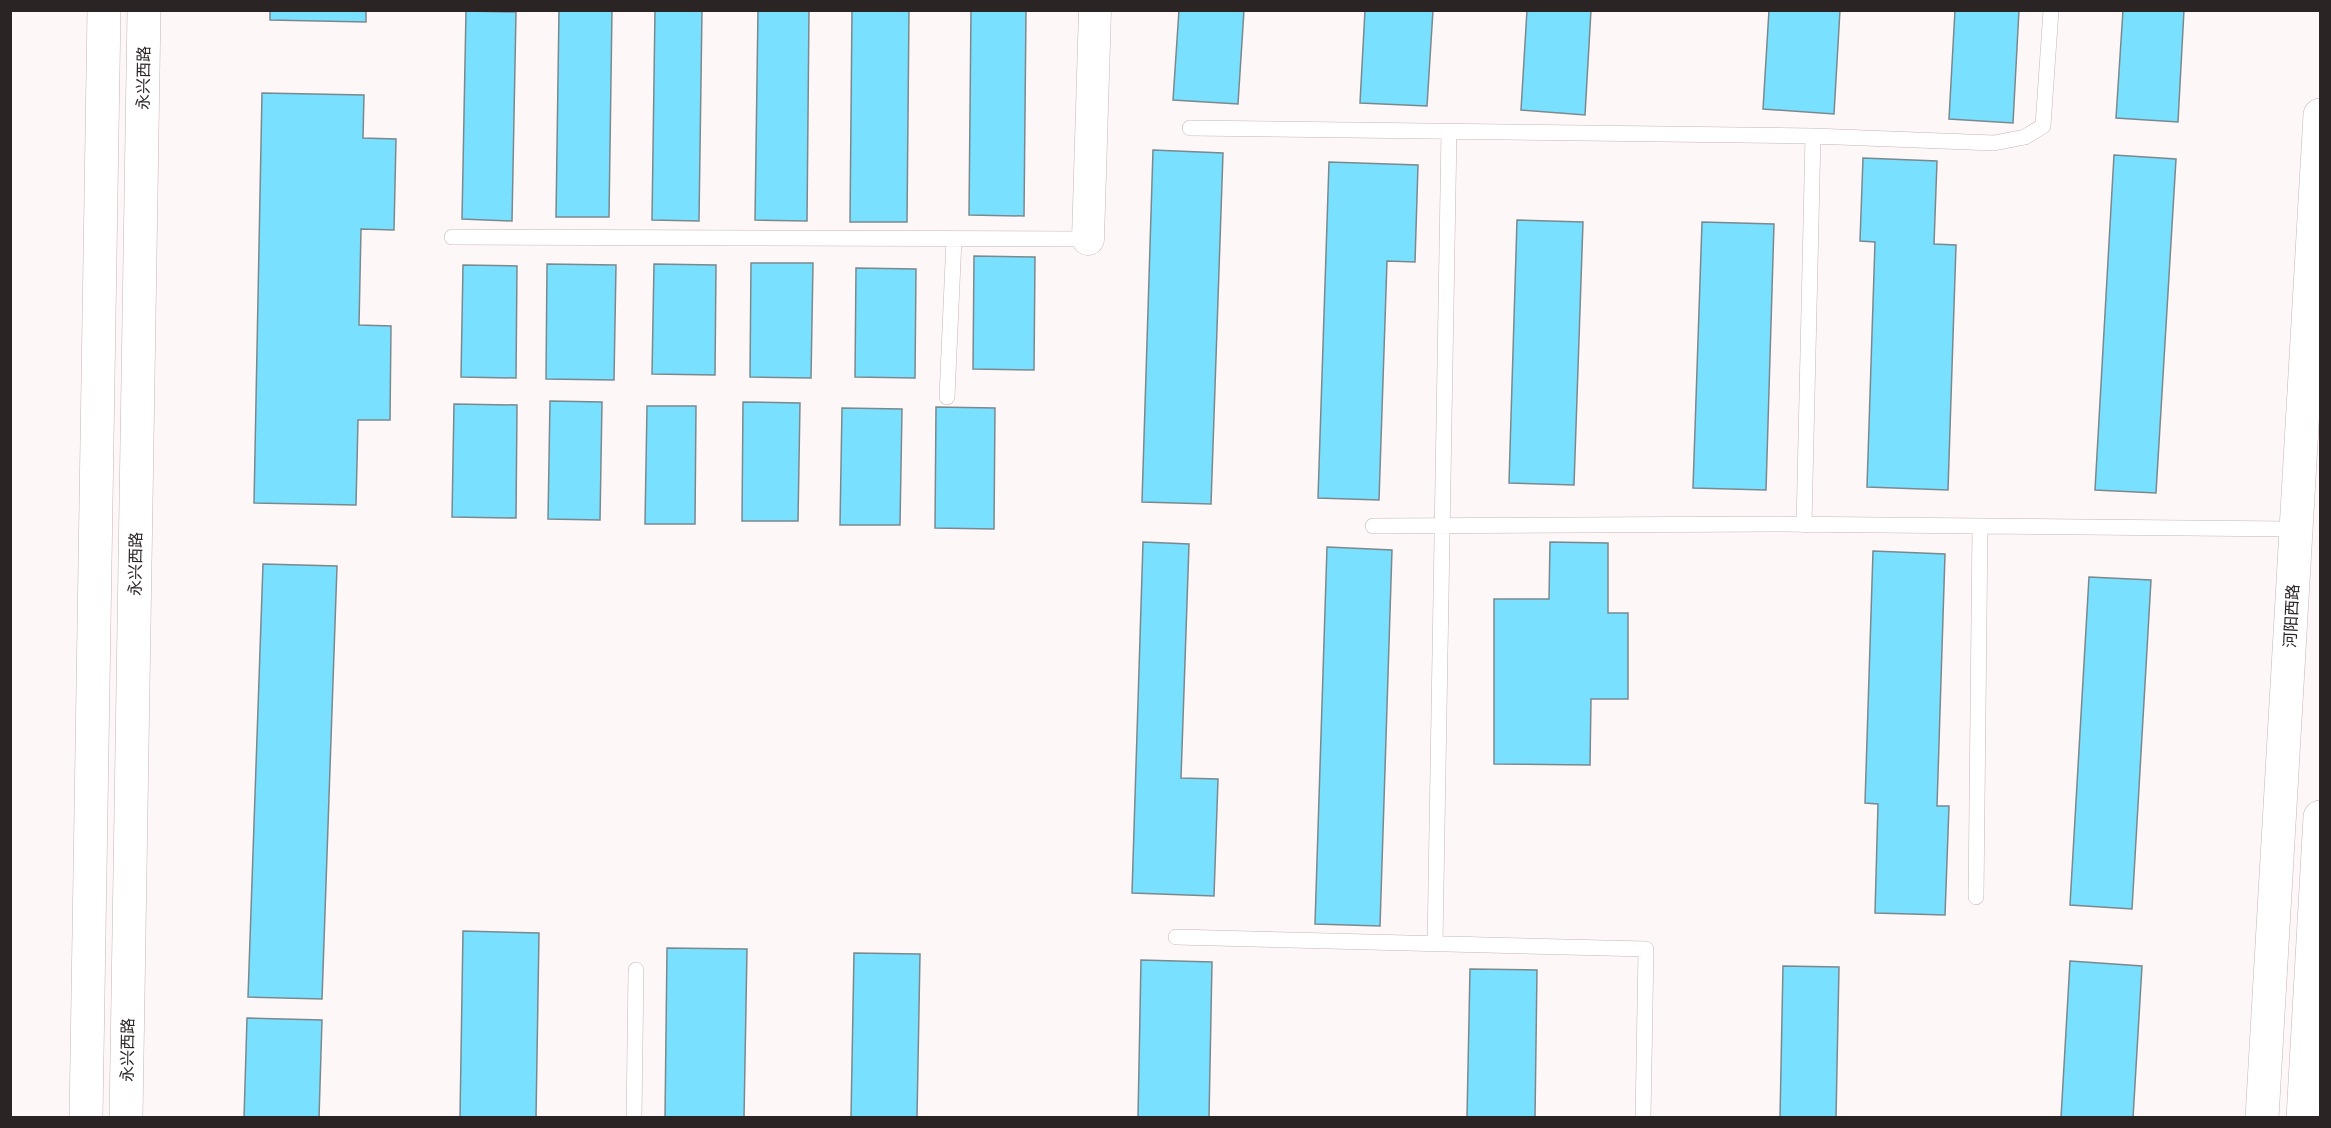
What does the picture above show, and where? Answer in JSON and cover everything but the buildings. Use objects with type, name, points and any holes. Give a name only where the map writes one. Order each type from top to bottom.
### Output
[{"type":"main road","points":[[86,1118],[104,10]]},
{"type":"main road","name":"永兴西路","points":[[126,1118],[144,10]]},
{"type":"main road","name":"河阳西路","points":[[2262,1118],[2320,115]]},
{"type":"main road","points":[[2303,1118],[2320,817]]},
{"type":"street","points":[[1088,240],[1095,10]]},
{"type":"lane","points":[[1190,128],[1813,136],[1994,143],[2025,137],[2043,126],[2051,10]]},
{"type":"lane","points":[[1435,944],[1449,132]]},
{"type":"lane","points":[[1804,525],[1813,136]]},
{"type":"lane","points":[[452,237],[1088,240]]},
{"type":"lane","points":[[947,397],[954,239]]},
{"type":"lane","points":[[1373,526],[1804,525],[2296,529]]},
{"type":"lane","points":[[1976,897],[1980,526]]},
{"type":"lane","points":[[1176,937],[1646,949],[1643,1118]]},
{"type":"lane","points":[[634,1118],[636,970]]}]
